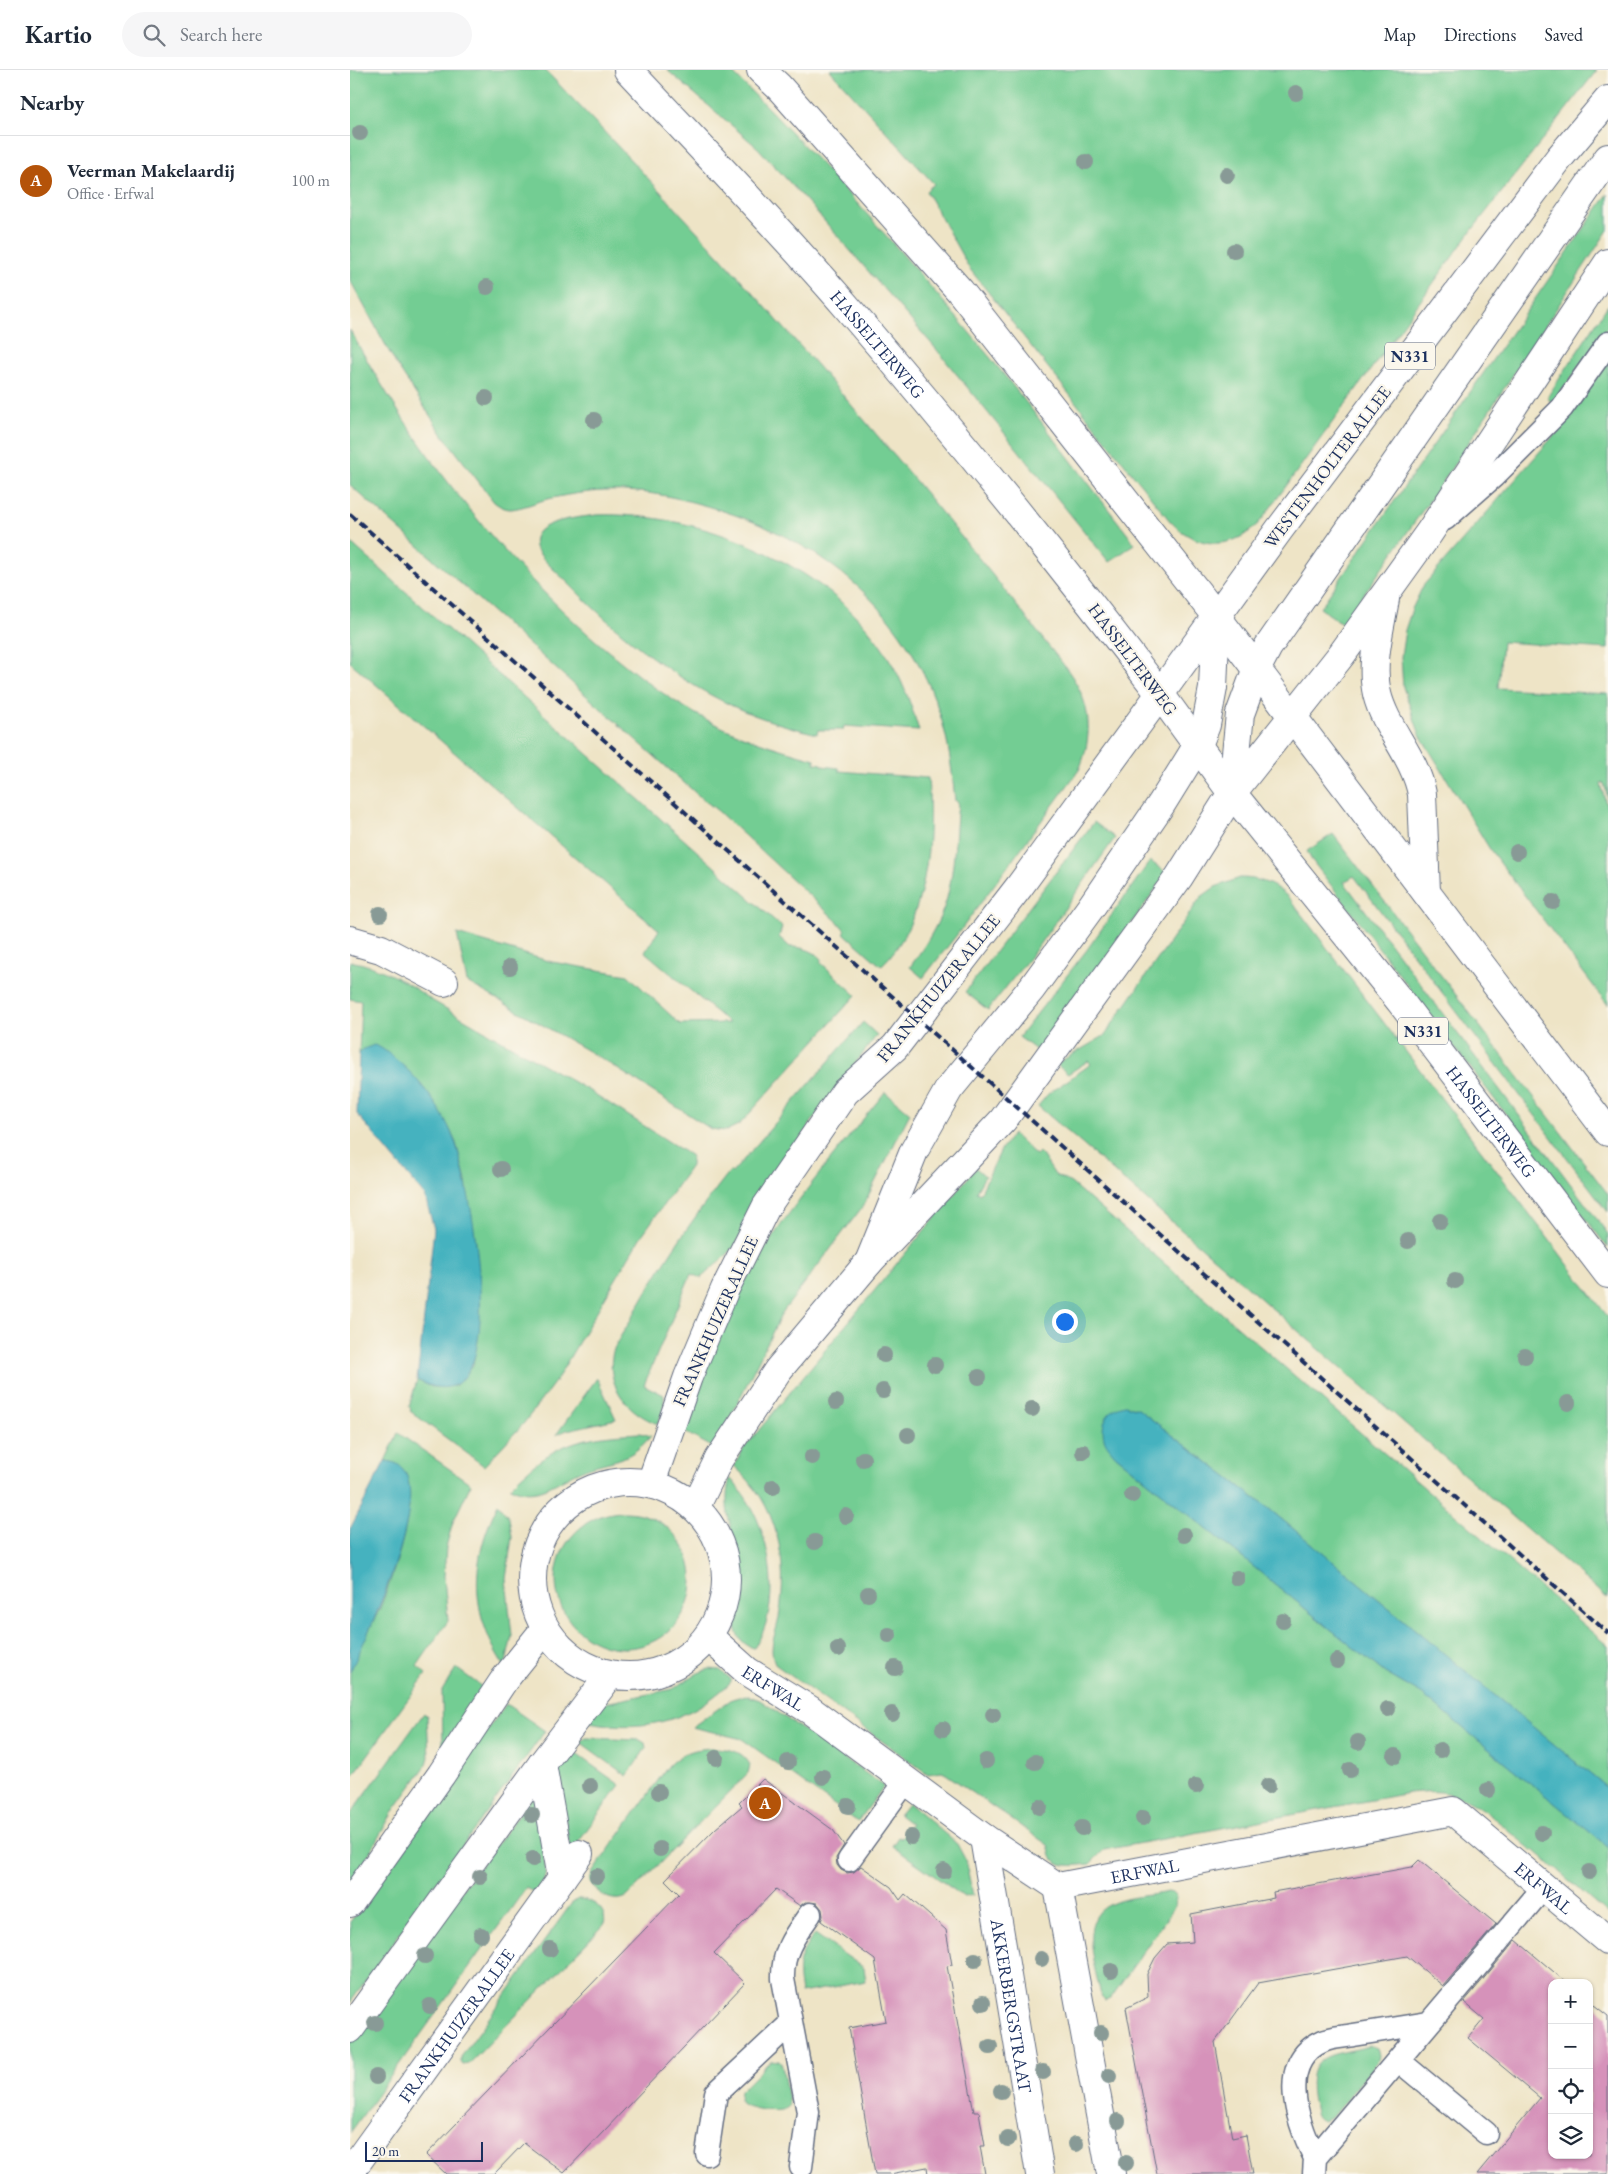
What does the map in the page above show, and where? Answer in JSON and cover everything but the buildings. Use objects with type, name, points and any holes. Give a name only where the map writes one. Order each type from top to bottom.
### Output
[{"type":"main road","name":"HASSELTERWEG","points":[[628,70],[732,180],[845,305],[1077,585],[1232,793],[1400,1001],[1608,1274]]},
{"type":"main road","points":[[761,70],[960,291],[1257,668],[1608,1132]]},
{"type":"main road","name":"WESTENHOLTERALLEE","points":[[1160,694],[1216,616],[1560,157],[1608,100]]},
{"type":"main road","name":"N331","points":[[1232,793],[1240,714],[1257,668],[1268,647],[1608,158]]},
{"type":"main road","points":[[696,1506],[719,1459],[778,1370],[869,1262],[1003,1120],[1020,1099],[1179,877],[1232,793],[1294,717],[1429,533],[1608,263]]},
{"type":"main road","points":[[1386,592],[1374,667],[1377,693],[1414,766],[1419,780],[1422,794],[1426,892]]},
{"type":"main road","points":[[869,1262],[914,1151],[949,1089],[1032,988],[1092,907],[1162,803],[1198,745],[1206,725],[1213,688],[1216,616]]},
{"type":"main road","name":"FRANKHUIZERALLEE","points":[[651,1482],[688,1377],[725,1289],[766,1207],[845,1092],[895,1047],[1024,880],[1160,694]]},
{"type":"main road","points":[[350,940],[381,949],[444,982]]},
{"type":"main road","points":[[610,1482],[651,1482],[675,1491],[696,1506],[718,1535],[728,1569],[724,1605],[709,1637],[682,1663],[647,1676],[610,1676],[573,1659],[545,1629],[532,1597],[532,1561],[545,1528],[573,1498],[610,1482]]},
{"type":"main road","points":[[350,1903],[441,1776],[504,1680],[545,1629]]},
{"type":"main road","name":"ERFWAL","points":[[709,1637],[747,1671],[810,1710],[984,1838],[1058,1887],[1453,1811],[1608,1941]]},
{"type":"main road","points":[[350,2028],[542,1764],[610,1676]]},
{"type":"main road","points":[[542,1764],[562,1878]]},
{"type":"main road","name":"AKKERBERGSTRAAT","points":[[984,1838],[1040,2174]]},
{"type":"main road","name":"FRANKHUIZERALLEE","points":[[350,2172],[579,1854]]},
{"type":"main road","points":[[1058,1887],[1111,2174]]},
{"type":"lane","points":[[1429,533],[1494,476],[1562,408],[1608,343]]},
{"type":"lane","points":[[849,1860],[906,1781]]},
{"type":"lane","points":[[1314,2166],[1398,2060],[1544,1886]]},
{"type":"lane","points":[[801,2167],[808,2112],[783,1978],[783,1965],[791,1940],[810,1914]]},
{"type":"lane","points":[[707,2154],[716,2093],[791,2023]]},
{"type":"lane","points":[[1314,2166],[1301,2130],[1293,2084],[1299,2061],[1308,2049],[1324,2040],[1428,2024]]},
{"type":"lane","points":[[1398,2060],[1486,2133]]},
{"type":"green space","points":[[350,70],[545,70],[654,184],[812,359],[914,479],[1073,678],[1084,701],[1088,721],[1087,740],[1079,770],[923,978],[910,967],[932,934],[947,898],[953,862],[958,802],[955,801],[947,741],[935,699],[917,661],[894,626],[867,596],[836,569],[801,545],[763,526],[723,511],[650,493],[604,491],[574,494],[511,509],[502,507],[494,502],[443,435],[396,364],[350,280]]},
{"type":"green space","points":[[667,70],[730,70],[765,105],[865,212],[962,323],[1029,406],[1135,544],[1109,562],[937,350],[813,208],[758,148]]},
{"type":"green space","points":[[830,70],[1597,70],[1469,234],[1263,518],[1253,529],[1241,537],[1217,543],[1193,538],[1181,531],[1170,521],[969,268],[926,191],[934,184]]},
{"type":"green space","points":[[1608,194],[1608,230],[1444,480],[1343,624],[1320,608]]},
{"type":"green space","points":[[1608,305],[1608,326],[1555,401],[1552,402],[1548,399],[1548,396]]},
{"type":"green space","points":[[350,330],[400,414],[427,454],[487,531],[553,602],[589,635],[641,677],[710,722],[754,740],[815,759],[815,763],[822,764],[822,766],[839,768],[839,771],[928,778],[928,853],[918,903],[909,927],[897,948],[881,966],[845,934],[844,929],[838,922],[718,811],[350,485]]},
{"type":"green space","points":[[1608,361],[1608,649],[1502,642],[1498,688],[1608,694],[1608,799],[1604,783],[1601,784],[1608,812],[1608,1005],[1491,851],[1420,735],[1403,687],[1401,657],[1405,630],[1423,586],[1562,426]]},
{"type":"green space","points":[[596,515],[636,516],[677,522],[718,533],[759,549],[797,569],[831,594],[861,622],[886,654],[906,691],[919,731],[844,726],[843,730],[818,730],[817,734],[780,724],[744,711],[720,700],[675,673],[612,625],[548,564],[535,547],[535,538],[539,531],[547,526],[567,519]]},
{"type":"green space","points":[[350,542],[782,927],[779,937],[790,947],[815,953],[822,959],[820,962],[856,995],[740,1124],[726,1131],[711,1129],[602,1059],[467,982],[457,934],[552,962],[628,975],[680,1024],[729,1023],[645,952],[659,930],[350,662]]},
{"type":"green space","points":[[1094,822],[1115,838],[1034,952],[988,1010],[965,992]]},
{"type":"green space","points":[[1333,834],[1608,1194],[1608,1212],[1354,876],[1344,882],[1608,1234],[1608,1248],[1311,859],[1307,851]]},
{"type":"green space","points":[[1150,861],[1167,873],[1040,1053],[1019,1037],[1086,951]]},
{"type":"green space","points":[[1240,878],[1254,879],[1266,883],[1278,889],[1289,898],[1608,1317],[1608,1599],[1038,1106],[1048,1094],[1091,1064],[1088,1061],[1068,1074],[1057,1065],[1104,1036],[1201,897],[1215,887]]},
{"type":"green space","points":[[350,961],[373,967],[404,982],[433,1001],[593,1093],[691,1156],[691,1166],[640,1238],[557,1379],[524,1423],[484,1466],[410,1411],[409,1407],[417,1380],[432,1387],[455,1386],[473,1365],[479,1329],[480,1296],[466,1181],[456,1143],[429,1096],[363,1049],[359,1054],[361,1001],[350,999]]},
{"type":"green space","points":[[863,1022],[877,1035],[818,1112],[733,1249],[701,1278],[691,1274],[644,1385],[664,1395],[664,1407],[658,1424],[648,1420],[630,1407],[617,1389],[611,1368],[614,1348],[664,1264],[716,1189]]},
{"type":"green space","points":[[885,1092],[910,1113],[863,1206],[782,1313],[731,1416],[712,1447],[681,1430],[731,1308],[755,1264],[772,1238],[827,1164]]},
{"type":"green space","points":[[1013,1134],[1036,1155],[1039,1152],[1055,1175],[1071,1183],[1608,1646],[1608,1789],[1268,1508],[1138,1409],[1125,1405],[1104,1438],[1115,1455],[1385,1673],[1423,1695],[1608,1847],[1608,1914],[1490,1815],[1467,1800],[1441,1792],[1409,1793],[1104,1850],[1090,1864],[1071,1865],[1057,1863],[1051,1855],[1048,1845],[946,1774],[942,1772],[928,1774],[776,1665],[773,1659],[772,1647],[782,1596],[781,1555],[777,1535],[761,1498],[749,1481],[734,1466],[744,1448],[976,1168],[985,1176],[976,1192],[980,1194],[1002,1148]]},
{"type":"green space","points":[[597,1378],[616,1419],[567,1430],[556,1435]]},
{"type":"green space","points":[[398,1433],[471,1484],[453,1522],[446,1547],[444,1577],[448,1621],[417,1666],[426,1674],[350,1780],[350,1674],[355,1659],[385,1595],[400,1551],[406,1526],[409,1502],[408,1481],[400,1467],[385,1461]]},
{"type":"green space","points":[[640,1433],[651,1436],[634,1452],[618,1460],[580,1471],[538,1491],[520,1491],[510,1487],[540,1460],[568,1445],[583,1440],[618,1434]]},
{"type":"green space","points":[[730,1478],[745,1496],[757,1519],[768,1556],[771,1575],[771,1595],[768,1614],[763,1632],[754,1648],[745,1644],[740,1639],[735,1626],[741,1600],[742,1585],[740,1564],[728,1516],[727,1491]]},
{"type":"green space","points":[[498,1504],[509,1518],[512,1537],[506,1579],[512,1636],[505,1667],[493,1647],[485,1627],[478,1587],[478,1566],[482,1546]]},
{"type":"green space","points":[[624,1512],[650,1517],[672,1532],[687,1554],[692,1580],[687,1606],[672,1628],[650,1643],[624,1648],[598,1643],[576,1628],[561,1606],[556,1580],[561,1554],[576,1532],[598,1517]]},
{"type":"green space","points":[[456,1668],[489,1692],[443,1747],[442,1691]]},
{"type":"green space","points":[[709,1669],[720,1670],[731,1679],[731,1682],[714,1697],[697,1708],[679,1716],[660,1722],[621,1726],[579,1720],[605,1703],[673,1689],[698,1673]]},
{"type":"green space","points":[[746,1695],[760,1700],[884,1786],[858,1822],[742,1739],[692,1727],[732,1699]]},
{"type":"green space","points":[[506,1704],[545,1731],[350,2003],[350,1922]]},
{"type":"green space","points":[[424,1713],[427,1716],[429,1757],[427,1764],[394,1810],[350,1887],[350,1815]]},
{"type":"green space","points":[[586,1738],[640,1740],[645,1743],[646,1748],[627,1776],[580,1742]]},
{"type":"green space","points":[[715,1748],[731,1750],[744,1757],[750,1765],[748,1773],[628,1896],[611,1899],[600,1894],[590,1880],[592,1873],[669,1765],[679,1757],[690,1752]]},
{"type":"green space","points":[[572,1751],[620,1785],[574,1847],[570,1849],[559,1774],[556,1771]]},
{"type":"green space","points":[[532,1797],[536,1800],[546,1871],[543,1883],[534,1893],[526,1888],[350,2133],[350,2039]]},
{"type":"green space","points":[[909,1803],[957,1844],[965,1859],[973,1895],[964,1897],[892,1846],[898,1837],[901,1838],[911,1824],[899,1815]]},
{"type":"green space","points":[[1168,1892],[1176,1897],[1175,1906],[1111,1998],[1105,2000],[1101,1996],[1091,1946],[1091,1933],[1094,1921],[1100,1911],[1118,1901]]},
{"type":"green space","points":[[578,1899],[589,1901],[598,1906],[604,1915],[604,1925],[469,2064],[463,2065],[461,2057],[571,1904]]},
{"type":"green space","points":[[815,1934],[864,1968],[866,1981],[801,1993],[800,1961]]},
{"type":"green space","points":[[1369,2046],[1377,2049],[1378,2061],[1331,2118],[1324,2121],[1318,2118],[1313,2102],[1311,2085],[1317,2064],[1332,2055]]},
{"type":"green space","points":[[771,2060],[779,2061],[782,2065],[789,2106],[785,2109],[773,2111],[752,2108],[742,2104],[739,2099],[740,2091]]},
{"type":"water","points":[[374,1045],[399,1062],[432,1099],[451,1131],[462,1166],[477,1249],[480,1296],[478,1339],[468,1371],[449,1387],[417,1380],[434,1229],[425,1196],[357,1114],[359,1054],[364,1049]]},
{"type":"water","points":[[1125,1405],[1138,1409],[1268,1508],[1608,1789],[1608,1847],[1423,1695],[1385,1673],[1115,1455],[1105,1440],[1103,1426],[1111,1412]]},
{"type":"water","points":[[385,1461],[403,1469],[410,1491],[407,1521],[384,1593],[350,1672],[350,1529]]},
{"type":"railway","points":[[350,514],[1608,1633]]},
{"type":"place","name":"Veerman Makelaardij","points":[[765,1803]]}]
